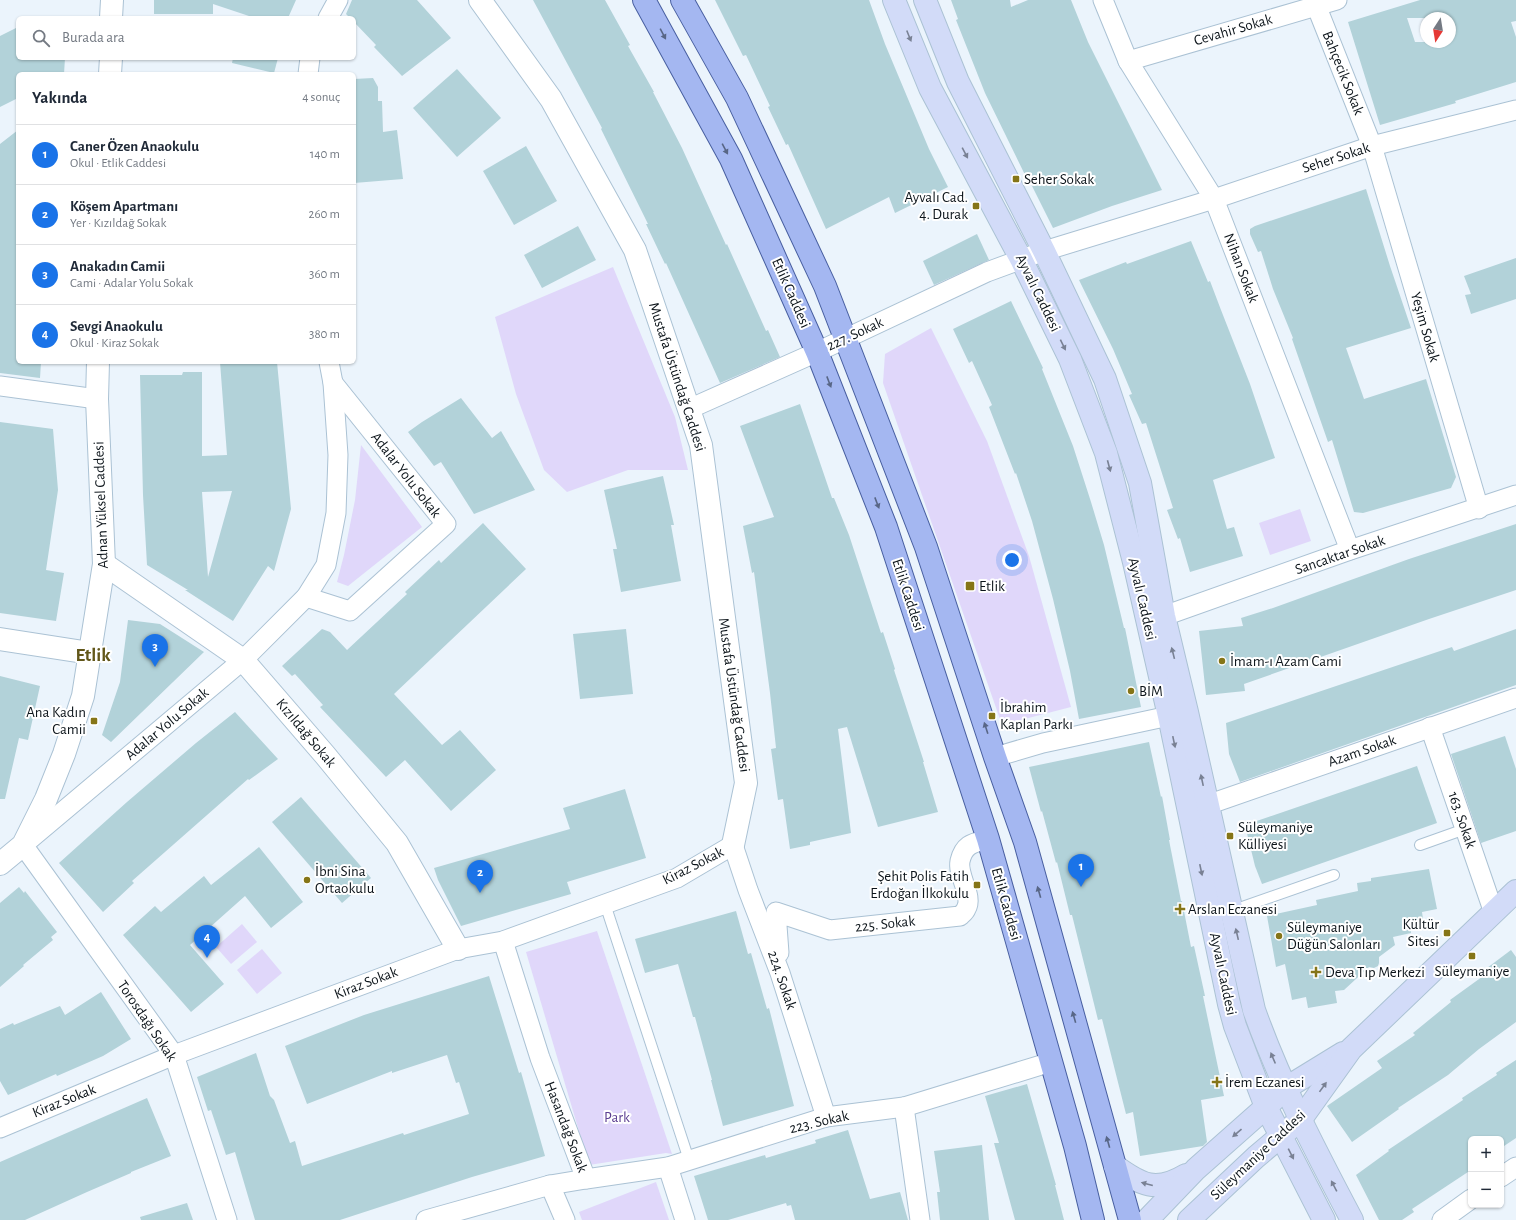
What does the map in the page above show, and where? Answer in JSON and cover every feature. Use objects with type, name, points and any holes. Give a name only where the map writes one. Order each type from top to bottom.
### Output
[{"type":"main road","name":"Etlik Caddesi","points":[[644,0],[731,159],[817,352],[886,527],[988,839],[1075,1146],[1093,1220]]},
{"type":"main road","points":[[682,0],[737,98],[825,286],[926,547],[995,757],[1025,842],[1130,1220]]},
{"type":"main road","name":"Ayvalı Caddesi","points":[[894,0],[930,88],[1021,259],[1070,358],[1106,453],[1134,562],[1169,716],[1229,1004],[1235,1026],[1266,1107],[1324,1220]]},
{"type":"main road","name":"Ayvalı Caddesi","points":[[926,0],[958,82],[1044,251],[1106,380],[1140,483],[1164,616],[1254,1010],[1286,1088],[1317,1155],[1352,1220]]},
{"type":"main road","name":"Süleymaniye Caddesi","points":[[1189,1220],[1281,1135],[1301,1119],[1351,1049],[1516,891]]},
{"type":"main road","name":"Süleymaniye Caddesi","points":[[1147,1220],[1196,1169],[1286,1088],[1351,1049]]},
{"type":"main road","name":"Süleymaniye Caddesi","points":[[1115,1166],[1141,1183],[1154,1186],[1165,1185],[1180,1179],[1196,1169]]},
{"type":"street","points":[[112,0],[112,16]]},
{"type":"street","points":[[329,16],[338,0]]},
{"type":"street","name":"Mustafa Üstündağ Caddesi","points":[[480,0],[551,99],[635,250],[701,445],[746,783],[733,845]]},
{"type":"street","name":"Nihan Sokak","points":[[1103,0],[1128,60],[1214,199],[1350,550]]},
{"type":"street","name":"Cevahir Sokak","points":[[1128,60],[1315,3],[1337,0]]},
{"type":"street","name":"Bahçecik Sokak","points":[[1315,3],[1372,146]]},
{"type":"street","points":[[110,72],[111,60]]},
{"type":"street","points":[[308,72],[310,60]]},
{"type":"street","name":"Seher Sokak","points":[[1021,259],[1214,199],[1372,146],[1516,110]]},
{"type":"street","name":"Yeşim Sokak","points":[[1372,146],[1479,508]]},
{"type":"street","name":"227. Sokak","points":[[689,409],[817,352],[987,272],[1021,259]]},
{"type":"street","name":"Adnan Yüksel Caddesi","points":[[0,864],[23,845],[46,800],[64,754],[83,696],[104,564],[97,399],[98,364]]},
{"type":"street","name":"Adalar Yolu Sokak","points":[[23,845],[243,660],[306,597],[326,565],[336,513],[338,455],[333,383],[329,364]]},
{"type":"street","name":"Adalar Yolu Sokak","points":[[306,597],[350,611],[446,524],[333,383]]},
{"type":"street","points":[[0,386],[97,399]]},
{"type":"street","name":"Sancaktar Sokak","points":[[1164,616],[1350,550],[1516,495]]},
{"type":"street","name":"Kızıldağ Sokak","points":[[104,564],[243,660],[325,755],[397,843],[458,949]]},
{"type":"street","points":[[0,638],[90,654]]},
{"type":"street","name":"Azam Sokak","points":[[1208,805],[1516,698]]},
{"type":"street","points":[[995,757],[1043,743],[1169,716]]},
{"type":"street","name":"163. Sokak","points":[[1430,727],[1494,913]]},
{"type":"street","name":"225. Sokak","points":[[780,973],[776,912],[830,930],[960,916],[967,909],[968,898],[959,867],[962,852],[971,844],[988,839]]},
{"type":"street","name":"Torosdağı Sokak","points":[[23,845],[174,1055],[227,1220]]},
{"type":"street","name":"Kiraz Sokak","points":[[0,1128],[174,1055],[458,949],[503,941],[677,878],[733,845]]},
{"type":"street","name":"224. Sokak","points":[[733,845],[748,890],[780,973],[826,1117]]},
{"type":"street","name":"Hasandağ Sokak","points":[[426,1220],[550,1185],[586,1179],[540,1058],[503,941]]},
{"type":"street","name":"223. Sokak","points":[[586,1179],[668,1167],[826,1117],[904,1107],[1051,1062]]},
{"type":"street","points":[[904,1107],[920,1220]]},
{"type":"street","points":[[668,1167],[684,1220]]},
{"type":"street","points":[[550,1185],[565,1220]]},
{"type":"street","points":[[1442,1220],[1468,1201]]},
{"type":"lane","points":[[1420,845],[1465,829]]},
{"type":"lane","points":[[1231,911],[1334,875]]},
{"type":"lane","points":[[605,904],[690,1160]]},
{"type":"green space","points":[[613,267],[675,417],[688,470],[628,470],[567,492],[544,470],[516,394],[495,317]]},
{"type":"green space","points":[[931,328],[987,441],[1029,556],[1071,707],[1002,725],[883,383],[885,354]]},
{"type":"green space","points":[[361,445],[422,527],[348,586],[337,582],[355,500]]},
{"type":"green space","points":[[1300,509],[1311,541],[1270,555],[1259,523]]},
{"type":"green space","points":[[242,924],[257,942],[231,964],[216,947]]},
{"type":"green space","name":"Park","points":[[597,931],[672,1154],[666,1153],[589,1165],[526,952]]},
{"type":"green space","points":[[262,949],[282,973],[257,994],[237,970]]},
{"type":"green space","points":[[656,1182],[669,1220],[582,1220],[579,1212]]},
{"type":"building","points":[[154,0],[296,0],[289,16],[249,16],[213,4],[213,14],[154,14]]},
{"type":"building","points":[[352,0],[417,0],[451,38],[402,76],[374,47],[376,45],[356,24],[356,16],[348,16],[346,14]]},
{"type":"building","points":[[533,0],[605,0],[630,45],[628,46],[654,92],[682,148],[766,331],[768,330],[780,357],[720,383],[666,263],[665,264],[646,224],[648,224],[601,129],[602,128]]},
{"type":"building","points":[[715,0],[869,0],[885,44],[929,149],[948,187],[895,213],[889,197],[826,229],[788,144],[786,145],[768,107],[770,106],[746,55],[743,56]]},
{"type":"building","points":[[951,0],[1010,0],[1011,7],[1028,0],[1071,0],[1088,42],[1162,190],[1112,206],[1053,228],[985,93],[956,20],[958,19]]},
{"type":"building","points":[[1420,0],[1516,0],[1516,21],[1511,22],[1516,37],[1516,82],[1455,101],[1456,103],[1380,125],[1348,22]]},
{"type":"building","points":[[16,28],[16,60],[65,60],[64,72],[16,72],[16,99],[0,107],[0,36]]},
{"type":"building","points":[[233,60],[277,60],[274,72],[232,63]]},
{"type":"building","points":[[457,69],[501,118],[457,157],[413,108]]},
{"type":"building","points":[[373,78],[378,87],[378,101],[382,101],[383,132],[397,130],[403,179],[356,183],[356,79]]},
{"type":"building","points":[[16,132],[16,364],[41,364],[40,378],[0,373],[0,144]]},
{"type":"building","points":[[526,146],[557,201],[514,225],[483,171]]},
{"type":"building","points":[[1366,189],[1411,328],[1346,348],[1364,399],[1426,379],[1456,477],[1451,488],[1363,513],[1354,512],[1332,440],[1328,442],[1292,339],[1293,338],[1273,289],[1261,251],[1258,252],[1250,234],[1250,229],[1255,226]]},
{"type":"building","points":[[578,226],[596,260],[542,288],[524,255]]},
{"type":"building","points":[[977,234],[989,260],[934,285],[923,261]]},
{"type":"building","points":[[1191,241],[1208,282],[1210,281],[1250,384],[1275,458],[1213,480],[1227,529],[1234,527],[1243,556],[1190,572],[1180,538],[1178,539],[1167,510],[1173,508],[1146,423],[1142,424],[1129,395],[1132,394],[1113,349],[1079,280],[1126,262],[1127,264]]},
{"type":"building","points":[[1516,258],[1516,299],[1471,314],[1465,295],[1471,294],[1464,276]]},
{"type":"building","points":[[1011,301],[1043,368],[1042,369],[1073,446],[1091,502],[1104,545],[1125,628],[1141,707],[1079,719],[1070,671],[1053,599],[1032,521],[1016,473],[1015,474],[989,407],[992,405],[972,361],[969,363],[953,329]]},
{"type":"building","points":[[220,364],[277,364],[291,509],[274,571],[268,566],[233,621],[185,590],[188,590],[147,565],[143,495],[140,375],[182,375],[183,372],[202,372],[202,456],[227,455]],"holes":[[[232,491],[208,577],[202,492]]]},
{"type":"building","points":[[461,398],[492,438],[501,431],[535,490],[474,514],[441,462],[434,466],[408,432]]},
{"type":"building","points":[[800,404],[832,498],[834,498],[849,535],[881,633],[883,632],[924,762],[938,812],[878,827],[847,727],[838,729],[851,833],[810,842],[810,845],[790,849],[783,799],[778,800],[771,749],[776,748],[770,693],[754,572],[752,573],[743,526],[774,517],[740,426]]},
{"type":"building","points":[[0,422],[53,429],[58,490],[46,570],[64,573],[56,621],[0,613]]},
{"type":"building","points":[[663,476],[674,525],[671,525],[681,581],[621,592],[613,549],[617,549],[604,490]]},
{"type":"building","points":[[483,523],[526,569],[394,694],[442,745],[460,730],[496,770],[451,811],[405,760],[386,777],[320,707],[323,705],[295,674],[292,676],[282,666],[322,629],[330,632],[347,650],[407,594],[405,592],[439,560],[441,563]]},
{"type":"building","points":[[1516,524],[1516,590],[1244,684],[1245,691],[1206,695],[1199,631],[1243,626],[1241,618],[1409,559]]},
{"type":"building","points":[[128,620],[160,624],[204,652],[111,742],[102,735],[120,682]]},
{"type":"building","points":[[626,629],[633,694],[580,699],[573,634]]},
{"type":"building","points":[[1516,629],[1516,685],[1240,782],[1229,754],[1226,723],[1452,647],[1454,651]]},
{"type":"building","points":[[0,676],[40,686],[28,740],[19,738],[5,799],[0,799]]},
{"type":"building","points":[[235,712],[278,759],[249,780],[248,779],[132,881],[134,883],[103,912],[59,863],[127,802]]},
{"type":"building","points":[[1505,736],[1516,769],[1516,831],[1481,843],[1451,754]]},
{"type":"building","points":[[1149,742],[1161,797],[1162,796],[1169,840],[1191,947],[1194,946],[1205,996],[1203,996],[1224,1096],[1201,1100],[1207,1142],[1203,1146],[1140,1156],[1133,1112],[1126,1114],[1102,1019],[1098,1020],[1072,915],[1070,915],[1057,862],[1056,863],[1029,767]]},
{"type":"building","points":[[1417,766],[1437,823],[1262,884],[1255,866],[1245,825]]},
{"type":"building","points":[[625,789],[646,858],[567,882],[571,894],[461,926],[438,880],[434,868],[570,829],[563,808]]},
{"type":"building","points":[[301,797],[371,878],[342,903],[272,822]]},
{"type":"building","points":[[259,847],[303,902],[271,928],[245,896],[190,945],[224,984],[191,1012],[123,935],[155,906],[161,912],[204,876],[211,885]]},
{"type":"building","points":[[1429,869],[1437,909],[1422,912],[1423,919],[1409,922],[1411,933],[1393,937],[1395,945],[1379,957],[1378,966],[1374,968],[1369,967],[1344,990],[1335,991],[1337,1003],[1308,1008],[1306,997],[1292,1000],[1285,964],[1276,967],[1267,916],[1317,905],[1316,900],[1358,891],[1357,883],[1371,881],[1371,878]]},
{"type":"building","points":[[19,887],[24,893],[25,891],[57,932],[51,937],[53,940],[0,987],[0,903]]},
{"type":"building","points":[[736,911],[748,954],[751,953],[767,1009],[769,1008],[794,1106],[723,1126],[695,1017],[693,1017],[678,964],[645,973],[635,939]]},
{"type":"building","points":[[1511,950],[1516,957],[1516,1022],[1479,1049],[1448,1075],[1398,1108],[1399,1109],[1352,1142],[1327,1106],[1382,1068],[1377,1061],[1415,1035],[1413,1033],[1451,1002],[1450,1000],[1486,974],[1483,971]]},
{"type":"building","points":[[489,976],[519,1073],[521,1072],[545,1156],[472,1177],[340,1220],[255,1220],[235,1152],[226,1155],[211,1110],[208,1111],[197,1077],[256,1053],[270,1096],[274,1100],[290,1143],[295,1141],[302,1166],[403,1133],[404,1135],[469,1114],[459,1082],[456,1083],[447,1055],[392,1073],[392,1071],[307,1104],[285,1046],[364,1015]]},
{"type":"building","points":[[101,992],[131,1039],[103,1056],[8,1095],[0,1081],[0,1029],[13,1023],[14,1025],[60,1006],[65,1015]]},
{"type":"building","points":[[1516,1060],[1516,1138],[1504,1146],[1504,1136],[1468,1136],[1468,1172],[1412,1209],[1414,1212],[1402,1220],[1379,1220],[1356,1175],[1389,1151],[1388,1150],[1463,1100],[1462,1098],[1497,1075],[1496,1073]]},
{"type":"building","points":[[1027,1084],[1056,1185],[1064,1220],[1015,1220],[994,1143],[999,1143],[985,1096]]},
{"type":"building","points":[[147,1098],[171,1156],[131,1172],[25,1220],[0,1220],[0,1162]]},
{"type":"building","points":[[848,1130],[870,1199],[900,1192],[908,1220],[795,1220],[791,1205],[787,1206],[786,1203],[728,1220],[708,1220],[694,1176],[765,1155],[766,1158],[816,1143],[815,1140]]},
{"type":"building","points":[[982,1145],[989,1220],[940,1220],[937,1192],[940,1192],[934,1151]]},
{"type":"building","points":[[187,1203],[193,1220],[141,1220],[140,1217]]},
{"type":"place","name":"Seher Sokak","points":[[1016,179]]},
{"type":"place","name":"Ayvalı Cad. 4. Durak","points":[[976,206]]},
{"type":"place","name":"Etlik","points":[[970,586]]},
{"type":"place","name":"İmam-ı Azam Cami","points":[[1222,661]]},
{"type":"place","name":"Anakadın Camii","points":[[155,667]]},
{"type":"place","name":"BİM","points":[[1131,691]]},
{"type":"place","name":"İbrahim Kaplan Parkı","points":[[992,716]]},
{"type":"place","name":"Ana Kadın Camii","points":[[94,721]]},
{"type":"place","name":"Süleymaniye Külliyesi","points":[[1230,836]]},
{"type":"place","name":"İbni Sina Ortaokulu","points":[[307,880]]},
{"type":"place","name":"Şehit Polis Fatih Erdoğan İlkokulu","points":[[977,885]]},
{"type":"place","name":"Caner Özen Anaokulu","points":[[1081,887]]},
{"type":"place","name":"Köşem Apartmanı","points":[[480,893]]},
{"type":"place","name":"Arslan Eczanesi","points":[[1180,909]]},
{"type":"place","name":"Kültür Sitesi","points":[[1447,933]]},
{"type":"place","name":"Süleymaniye Düğün Salonları","points":[[1279,936]]},
{"type":"place","name":"Süleymaniye","points":[[1472,956]]},
{"type":"place","name":"Sevgi Anaokulu","points":[[207,958]]},
{"type":"place","name":"Deva Tıp Merkezi","points":[[1316,972]]},
{"type":"place","name":"İrem Eczanesi","points":[[1217,1082]]},
{"type":"district","name":"Etlik","points":[[93,655]]}]
